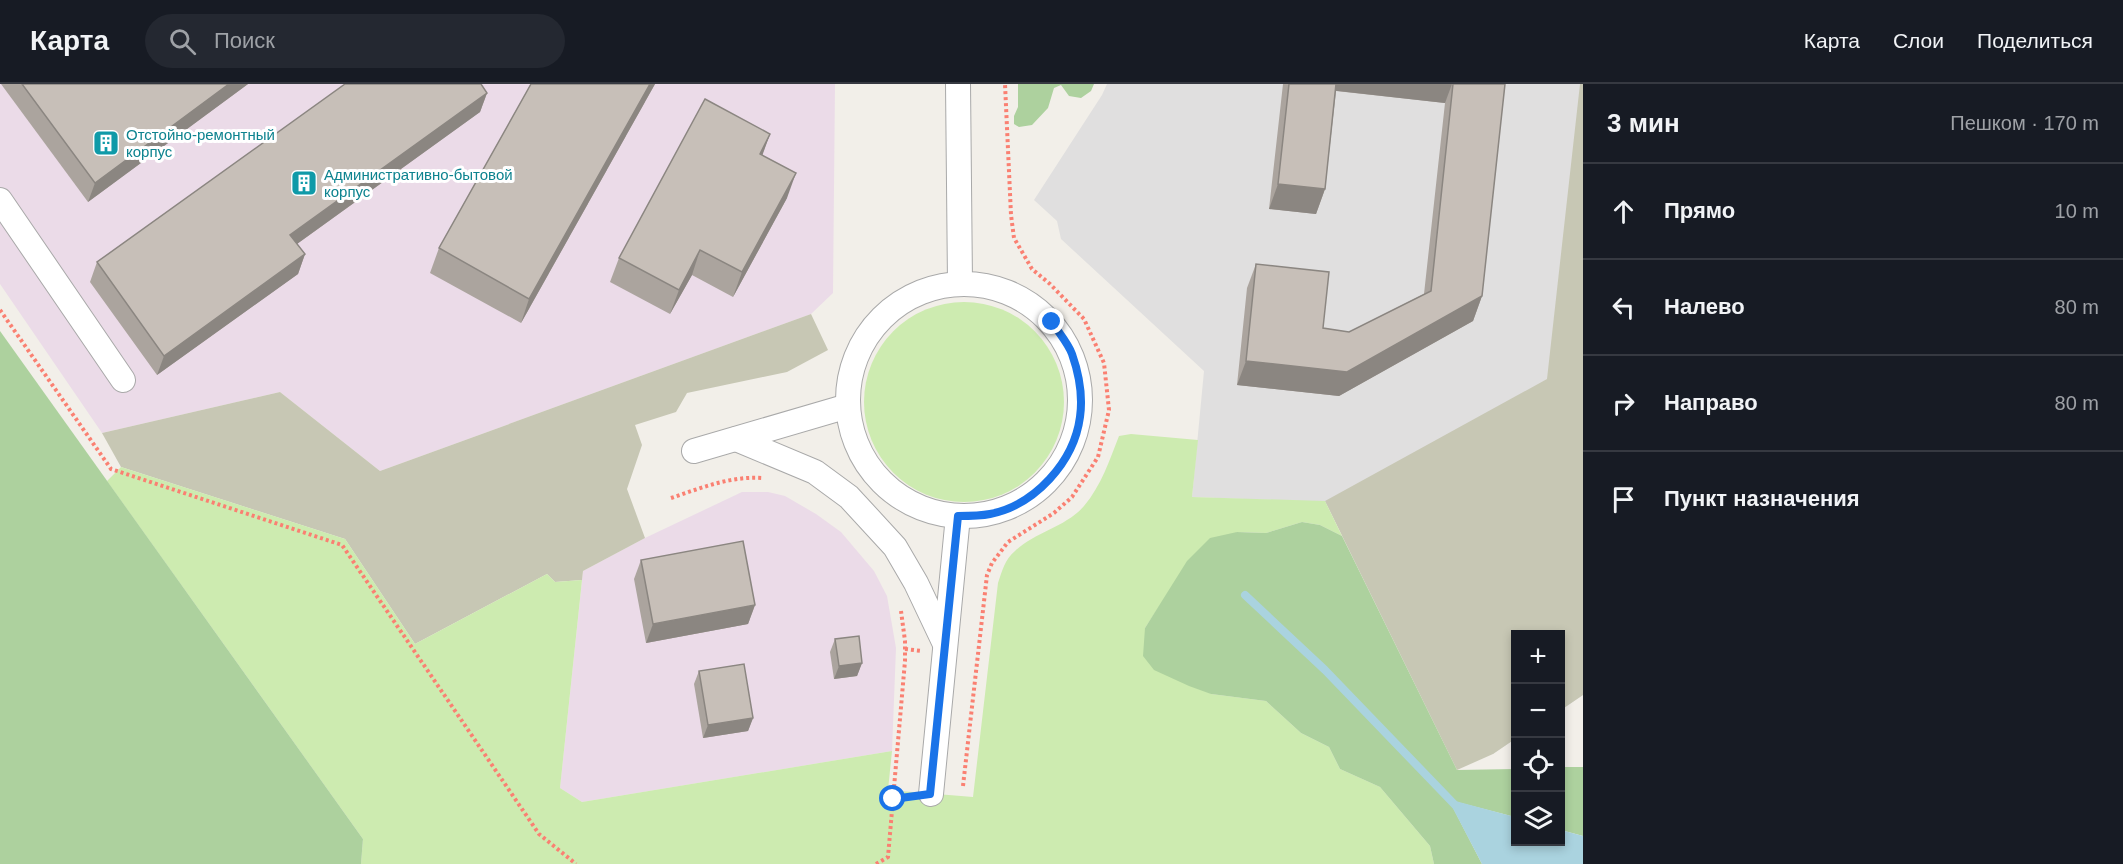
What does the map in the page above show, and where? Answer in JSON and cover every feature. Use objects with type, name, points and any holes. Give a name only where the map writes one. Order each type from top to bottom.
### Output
[{"type":"street","points":[[958,84],[960,283]]},
{"type":"street","points":[[0,200],[123,380]]},
{"type":"street","points":[[960,283],[994,287],[1026,300],[1052,322],[1071,351],[1080,384],[1080,418],[1070,451],[1050,479],[1024,500],[992,513],[958,516],[930,512],[904,500],[882,482],[864,460],[853,434],[848,406],[850,375],[860,346],[878,321],[902,301],[930,288],[960,283]]},
{"type":"street","points":[[694,451],[848,406]]},
{"type":"street","points":[[736,439],[815,472],[849,497],[895,547],[916,583],[945,642]]},
{"type":"street","points":[[930,794],[958,516]]},
{"type":"path","points":[[963,786],[987,574],[992,562],[1008,542],[1054,513],[1072,497],[1098,457],[1109,410],[1104,363],[1084,319],[1032,269],[1014,238],[1005,84]]},
{"type":"path","points":[[0,310],[111,469],[342,545],[539,834],[576,864]]},
{"type":"path","points":[[671,498],[727,480],[746,477],[764,478]]},
{"type":"path","points":[[876,864],[888,857],[905,661],[901,609]]},
{"type":"path","points":[[893,799],[930,794]]},
{"type":"shaded area","points":[[0,84],[835,84],[833,293],[811,314],[380,471],[280,392],[102,433],[0,284]]},
{"type":"shaded area","points":[[1107,84],[1583,84],[1583,695],[1565,707],[1565,630],[1511,630],[1511,742],[1493,754],[1325,502],[1192,497],[1204,371],[1061,239],[1057,221],[1034,200]]},
{"type":"shaded area","points":[[1580,84],[1583,84],[1583,695],[1565,707],[1565,630],[1511,630],[1511,742],[1493,754],[1457,770],[1325,501],[1547,379]]},
{"type":"shaded area","points":[[811,314],[828,350],[787,372],[687,393],[676,412],[635,425],[642,445],[627,489],[645,538],[583,571],[582,580],[555,582],[547,574],[415,644],[345,539],[121,467],[102,433],[280,392],[380,471]]},
{"type":"shaded area","points":[[742,492],[768,492],[785,496],[816,514],[841,532],[874,571],[887,596],[896,648],[892,751],[582,802],[560,788],[583,571],[645,538]]},
{"type":"green space","points":[[1018,84],[1094,84],[1091,91],[1081,98],[1069,96],[1061,85],[1054,88],[1048,108],[1032,125],[1019,127],[1014,124],[1014,116],[1018,107]]},
{"type":"green space","points":[[964,302],[983,304],[1002,310],[1035,331],[1056,364],[1062,383],[1064,402],[1062,421],[1056,440],[1035,473],[1002,494],[983,500],[964,502],[945,500],[926,494],[893,473],[872,440],[866,421],[864,402],[866,383],[872,364],[893,331],[926,310],[945,304]]},
{"type":"green space","points":[[0,331],[363,839],[361,864],[0,864]]},
{"type":"green space","points":[[1131,434],[1198,440],[1192,497],[1325,501],[1342,536],[1320,525],[1302,522],[1266,533],[1237,532],[1164,599],[1145,628],[1211,694],[1266,701],[1301,733],[1329,747],[1340,769],[1380,787],[1430,846],[1434,864],[361,864],[363,839],[107,481],[121,467],[345,539],[415,644],[547,574],[555,582],[582,580],[560,788],[582,802],[892,751],[888,790],[973,797],[998,583],[1004,566],[1023,544],[1068,519],[1084,506],[1100,481],[1119,436]]},
{"type":"green space","points":[[1302,522],[1320,525],[1342,536],[1457,770],[1511,769],[1511,816],[1449,800],[1482,864],[1434,864],[1430,846],[1380,787],[1340,769],[1329,747],[1301,733],[1266,701],[1211,694],[1189,686],[1154,670],[1143,656],[1145,628],[1187,561],[1210,538],[1237,532],[1266,533]]},
{"type":"green space","points":[[1565,767],[1583,767],[1583,836],[1565,831]]},
{"type":"water","points":[[1448,799],[1511,816],[1511,846],[1565,846],[1565,831],[1583,836],[1583,864],[1482,864]]},
{"type":"building","name":"Отстойно-ремонтный корпус","points":[[22,84],[229,84],[95,183]]},
{"type":"building","name":"Административно-бытовой корпус","points":[[345,84],[481,84],[487,93],[290,235],[305,254],[164,356],[97,262]]},
{"type":"building","points":[[531,84],[650,84],[529,299],[439,248]]},
{"type":"building","points":[[1289,84],[1336,84],[1325,189],[1278,184]]},
{"type":"building","points":[[1453,84],[1505,84],[1482,296],[1347,372],[1246,361],[1256,264],[1329,272],[1323,328],[1349,332],[1431,291]]},
{"type":"building","points":[[705,99],[770,134],[760,154],[796,173],[742,272],[700,250],[679,290],[619,258]]},
{"type":"building","points":[[743,541],[755,605],[653,624],[641,560]]},
{"type":"building","points":[[859,636],[862,663],[839,666],[835,639]]},
{"type":"building","points":[[744,664],[753,718],[708,725],[699,671]]},
{"type":"waterway","points":[[1245,595],[1325,670],[1456,806]]},
{"type":"place","name":"Отстойно-ремонтный корпус","points":[[106,143]]},
{"type":"place","name":"Административно-бытовой корпус","points":[[304,183]]},
{"type":"route","points":[[893,799],[930,794],[958,516],[992,513],[1024,500],[1050,479],[1070,451],[1080,418],[1080,384],[1071,351],[1052,322]]}]
